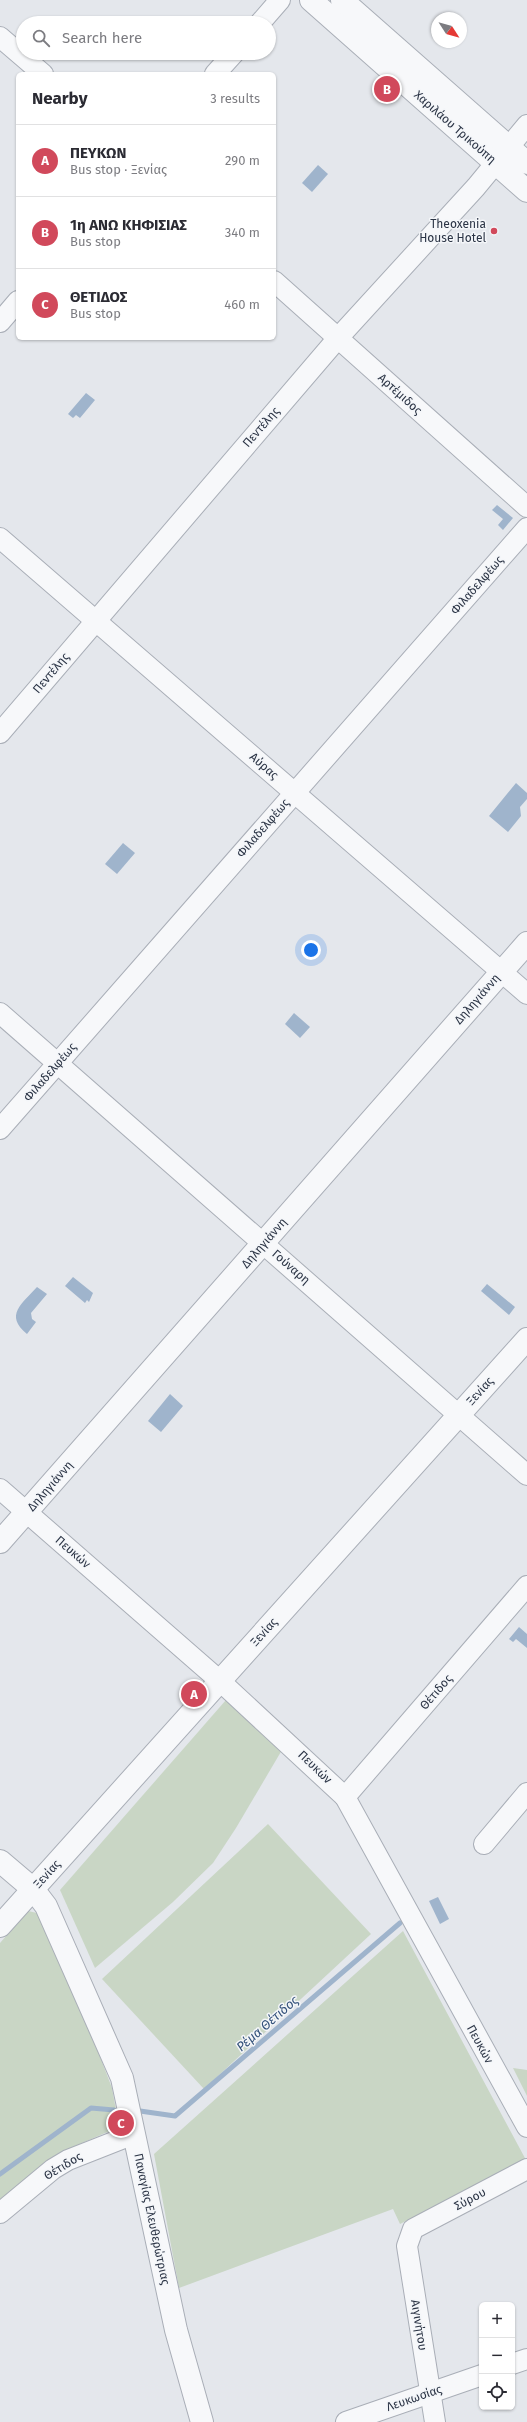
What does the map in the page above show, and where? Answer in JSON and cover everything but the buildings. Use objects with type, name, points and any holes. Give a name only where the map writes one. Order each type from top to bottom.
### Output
[{"type":"street","points":[[266,16],[280,0]]},
{"type":"street","name":"Χαριλάου Τρικούπη","points":[[311,0],[527,191]]},
{"type":"street","name":"Χαριλάου Τρικούπη","points":[[342,0],[527,162]]},
{"type":"street","points":[[0,37],[16,51]]},
{"type":"street","points":[[27,60],[41,72]]},
{"type":"street","points":[[218,72],[228,60]]},
{"type":"street","name":"Πεντέλης","points":[[0,733],[95,620],[338,338],[496,164],[527,125]]},
{"type":"street","name":"Αρτέμιδος","points":[[276,283],[527,507]]},
{"type":"street","points":[[0,322],[16,303]]},
{"type":"street","name":"Φιλαδελφέως","points":[[0,1129],[527,528]]},
{"type":"street","name":"Αύρας","points":[[0,538],[527,994]]},
{"type":"street","name":"Δηληγιάννη","points":[[0,1542],[527,943]]},
{"type":"street","name":"Γούναρη","points":[[0,1013],[527,1475]]},
{"type":"street","name":"Ξενίας","points":[[0,1926],[527,1339]]},
{"type":"street","name":"Πευκών","points":[[0,1489],[220,1680],[345,1797],[527,2128]]},
{"type":"street","name":"Θέτιδος","points":[[345,1797],[527,1586]]},
{"type":"street","points":[[484,1844],[527,1793]]},
{"type":"street","name":"Παναγίας Ελευθερώτριας","points":[[0,1861],[33,1890],[46,1906],[122,2078],[176,2330],[202,2422]]},
{"type":"street","name":"Θέτιδος","points":[[0,2213],[53,2169],[68,2160],[134,2134]]},
{"type":"street","name":"Σύρου","points":[[413,2229],[527,2169]]},
{"type":"street","name":"Αιγινήτου","points":[[413,2229],[407,2246],[435,2422]]},
{"type":"street","points":[[515,2363],[527,2359]]},
{"type":"street","name":"Λευκωσίας","points":[[346,2422],[479,2376]]},
{"type":"green space","points":[[226,1700],[282,1750],[236,1828],[213,1863],[173,1902],[95,1968],[60,1890]]},
{"type":"green space","points":[[268,1824],[371,1934],[204,2089],[102,1979]]},
{"type":"green space","points":[[28,1911],[37,1913],[91,2033],[112,2088],[119,2127],[68,2149],[0,2206],[0,1943]]},
{"type":"green space","points":[[403,1931],[526,2160],[400,2224],[393,2209],[179,2288],[154,2154]]},
{"type":"green space","points":[[513,2068],[527,2070],[527,2096]]},
{"type":"water","points":[[318,165],[328,174],[312,192],[302,183]]},
{"type":"water","points":[[86,393],[95,400],[80,418],[76,415],[73,418],[68,414]]},
{"type":"water","points":[[497,505],[513,518],[503,530],[498,525],[503,519],[492,510]]},
{"type":"water","points":[[516,783],[527,793],[527,799],[520,807],[521,816],[508,832],[489,816]]},
{"type":"water","points":[[123,843],[135,853],[117,874],[105,864]]},
{"type":"water","points":[[294,1013],[310,1027],[300,1038],[285,1024]]},
{"type":"water","points":[[73,1277],[93,1293],[89,1302],[87,1300],[85,1303],[65,1286]]},
{"type":"water","points":[[487,1284],[515,1307],[509,1315],[481,1291]]},
{"type":"water","points":[[37,1287],[47,1294],[31,1313],[32,1319],[36,1322],[27,1334],[20,1327],[16,1315],[21,1304]]},
{"type":"water","points":[[170,1394],[183,1406],[161,1432],[148,1421]]},
{"type":"water","points":[[519,1627],[527,1634],[527,1648],[516,1639],[513,1642],[509,1639]]},
{"type":"water","points":[[438,1897],[449,1919],[440,1924],[429,1901]]},
{"type":"waterway","name":"Ρέμα Θέτιδος","points":[[140,2111],[175,2116],[400,1923]]},
{"type":"waterway","name":"Ρέμα Θέτιδος","points":[[0,2174],[91,2108],[114,2110]]},
{"type":"place","name":"1η ΑΝΩ ΚΗΦΙΣΙΑΣ","points":[[387,89]]},
{"type":"place","name":"Theoxenia House Hotel","points":[[494,231]]},
{"type":"place","name":"ΠΕΥΚΩΝ","points":[[194,1694]]},
{"type":"place","name":"ΘΕΤΙΔΟΣ","points":[[121,2123]]}]
